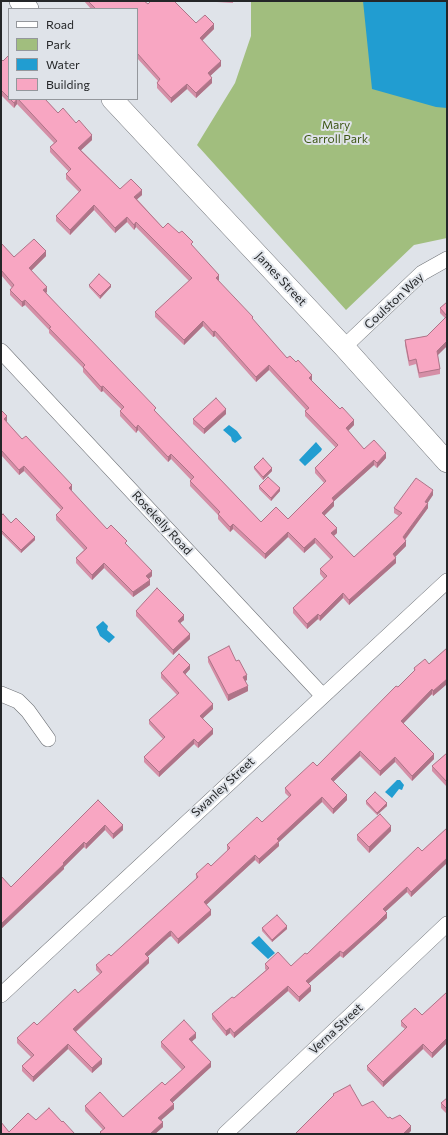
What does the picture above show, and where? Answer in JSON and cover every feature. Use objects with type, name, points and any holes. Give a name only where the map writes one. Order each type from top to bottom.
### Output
[{"type":"street","name":"James Street","points":[[113,100],[344,347],[447,462]]},
{"type":"street","name":"Coulston Way","points":[[344,347],[422,273],[447,259]]},
{"type":"street","name":"Rosekelly Road","points":[[1,351],[322,695]]},
{"type":"street","name":"Swanley Street","points":[[1,994],[322,695],[447,581]]},
{"type":"street","points":[[1,694],[18,701],[28,711],[48,739]]},
{"type":"street","name":"Verna Street","points":[[225,1134],[447,924]]},
{"type":"green space","name":"Mary Carroll Park","points":[[251,1],[447,1],[447,238],[414,245],[346,310],[197,145],[235,83],[251,36]]},
{"type":"water","points":[[363,1],[447,1],[447,108],[436,107],[372,89]]},
{"type":"water","points":[[229,425],[237,431],[242,438],[235,443],[223,430]]},
{"type":"water","points":[[316,442],[322,449],[305,466],[299,460]]},
{"type":"water","points":[[103,621],[108,626],[107,630],[115,637],[109,643],[100,636],[96,627]]},
{"type":"water","points":[[397,780],[400,780],[404,785],[402,790],[399,789],[392,798],[385,792]]},
{"type":"water","points":[[259,936],[275,953],[268,959],[251,943]]},
{"type":"building","points":[[88,1],[144,1],[148,4],[151,1],[174,1],[196,23],[205,15],[214,24],[200,38],[221,61],[208,73],[212,78],[196,93],[187,84],[171,98],[157,83],[160,79],[138,54],[138,8],[95,8]]},
{"type":"building","points":[[8,56],[8,97],[1,90],[1,59],[3,61]]},
{"type":"building","points":[[19,100],[46,100],[58,113],[63,108],[76,123],[79,120],[92,135],[78,148],[120,189],[131,179],[142,190],[134,197],[163,228],[168,223],[179,233],[182,231],[193,242],[191,244],[219,275],[216,278],[253,317],[252,318],[287,358],[290,356],[296,362],[298,360],[312,375],[309,378],[340,409],[342,407],[354,420],[346,428],[364,449],[374,440],[386,453],[377,463],[374,460],[332,498],[334,501],[322,513],[337,528],[331,533],[354,557],[402,513],[394,508],[416,478],[433,490],[425,502],[428,503],[403,537],[406,541],[393,554],[396,558],[349,600],[343,593],[320,616],[318,614],[307,624],[293,608],[327,576],[320,569],[333,557],[315,538],[304,548],[288,532],[265,554],[233,524],[230,527],[218,514],[220,512],[190,481],[194,477],[171,454],[168,457],[138,425],[136,428],[120,411],[124,407],[103,386],[101,387],[83,367],[85,365],[49,328],[51,327],[25,300],[22,302],[10,290],[14,285],[1,270],[1,243],[14,257],[34,239],[46,251],[29,268],[47,287],[43,290],[156,408],[154,410],[261,522],[276,507],[288,519],[326,481],[315,468],[338,445],[305,411],[309,408],[269,365],[256,377],[215,331],[213,332],[203,321],[184,340],[155,312],[192,278],[136,222],[134,225],[127,217],[115,228],[94,205],[70,230],[56,216],[81,190],[66,174],[71,169],[50,147],[57,141]]},
{"type":"building","points":[[99,274],[111,285],[100,296],[89,285]]},
{"type":"building","points":[[447,302],[447,316],[440,308]]},
{"type":"building","points":[[447,316],[447,341],[437,351],[440,369],[419,373],[416,359],[409,361],[405,340],[427,336]]},
{"type":"building","points":[[216,398],[226,409],[204,429],[193,419]]},
{"type":"building","points":[[1,410],[7,416],[4,419],[22,439],[26,436],[72,485],[69,488],[107,529],[111,525],[127,541],[125,543],[152,571],[146,576],[150,580],[133,592],[104,563],[92,575],[76,558],[87,548],[56,515],[63,508],[24,466],[19,470],[1,450]]},
{"type":"building","points":[[263,458],[272,468],[263,477],[254,467]]},
{"type":"building","points":[[268,477],[280,488],[271,498],[259,486]]},
{"type":"building","points":[[3,514],[11,523],[16,518],[35,537],[21,550],[1,530],[1,516]]},
{"type":"building","points":[[157,588],[184,615],[178,621],[190,634],[173,650],[136,611]]},
{"type":"building","points":[[229,646],[236,661],[239,660],[247,675],[243,677],[248,686],[228,695],[208,657]]},
{"type":"building","points":[[447,648],[447,679],[433,691],[432,689],[401,721],[434,754],[412,776],[395,757],[380,771],[360,751],[331,779],[347,795],[333,809],[322,797],[277,839],[279,841],[259,859],[255,855],[204,902],[211,910],[178,939],[171,931],[169,932],[145,954],[149,958],[73,1029],[102,1059],[92,1068],[68,1044],[33,1077],[22,1066],[34,1055],[17,1038],[34,1022],[37,1025],[75,989],[78,993],[102,972],[96,965],[109,954],[111,956],[198,877],[196,874],[208,863],[211,866],[230,848],[227,845],[257,817],[262,822],[291,795],[285,788],[313,762],[317,766],[396,686],[398,687],[415,670],[414,668],[425,659],[429,664]]},
{"type":"building","points":[[179,654],[190,665],[183,672],[213,704],[200,716],[213,729],[198,743],[194,739],[159,772],[144,757],[165,737],[149,720],[179,693],[161,673]]},
{"type":"building","points":[[447,753],[447,782],[432,766]]},
{"type":"building","points":[[375,792],[387,803],[377,813],[366,801]]},
{"type":"building","points":[[98,800],[123,825],[113,834],[105,825],[86,844],[84,842],[63,863],[64,864],[1,924],[1,876],[11,887]]},
{"type":"building","points":[[380,814],[391,826],[369,847],[357,835]]},
{"type":"building","points":[[447,828],[447,858],[411,892],[407,887],[383,909],[387,913],[377,923],[343,953],[340,951],[306,981],[311,986],[299,997],[288,986],[234,1033],[230,1028],[226,1031],[212,1014],[232,997],[234,998],[269,968],[265,964],[278,952],[291,966],[305,953],[307,954],[418,847],[422,851]]},
{"type":"building","points":[[277,915],[287,926],[272,940],[262,928]]},
{"type":"building","points":[[447,992],[447,1038],[432,1053],[423,1044],[383,1082],[367,1066],[407,1027],[401,1021],[415,1008],[422,1015]]},
{"type":"building","points":[[184,1020],[196,1033],[189,1039],[211,1062],[170,1100],[174,1104],[158,1118],[163,1122],[150,1134],[102,1134],[100,1132],[105,1128],[85,1106],[100,1092],[123,1117],[162,1082],[165,1085],[185,1067],[161,1042]]},
{"type":"building","points":[[350,1085],[362,1106],[373,1101],[388,1118],[390,1117],[392,1119],[400,1115],[411,1126],[403,1134],[295,1134],[334,1095],[333,1094]]},
{"type":"building","points":[[447,1098],[447,1109],[441,1103]]},
{"type":"building","points":[[49,1108],[75,1134],[1,1134],[1,1122],[9,1132],[28,1113],[36,1120]]}]
